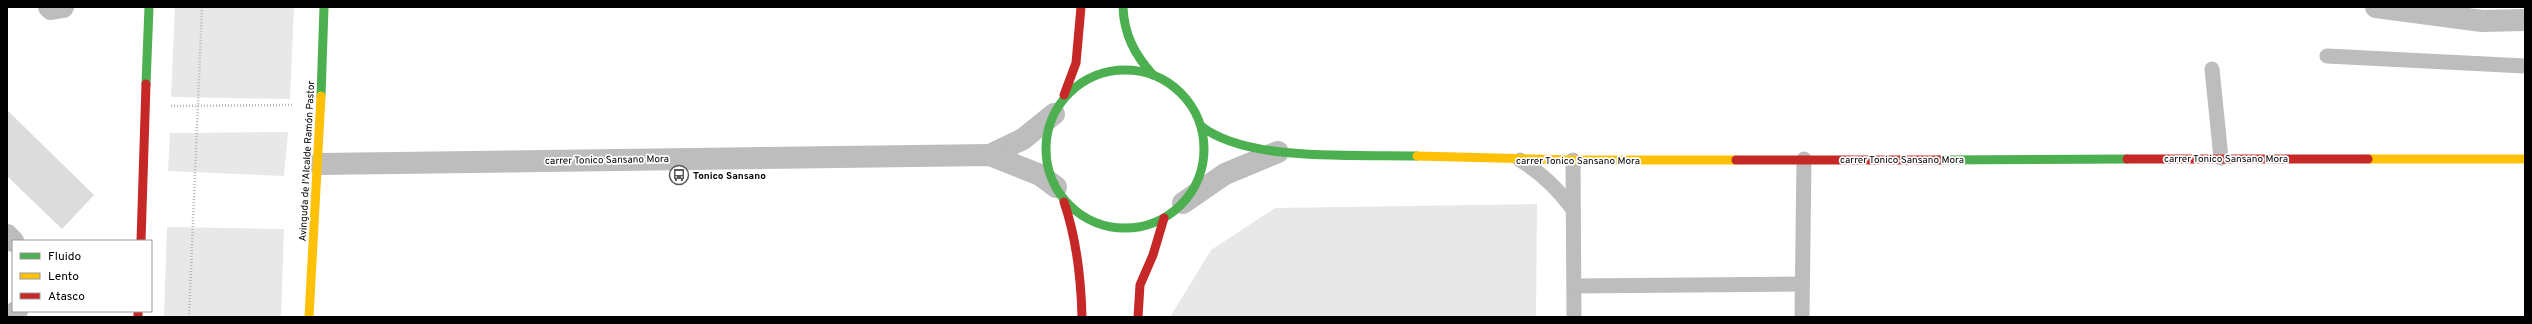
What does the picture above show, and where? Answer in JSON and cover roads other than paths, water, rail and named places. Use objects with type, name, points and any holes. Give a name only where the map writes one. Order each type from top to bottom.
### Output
[{"type":"main road","points":[[141,240],[149,7]]},
{"type":"main road","name":"Avinguda de l'Alcalde Ramón Pastor","points":[[309,317],[319,164],[324,7]]},
{"type":"main road","points":[[1081,7],[1080,43],[1076,65],[1058,107],[1049,123],[1045,149],[1050,176],[1073,226],[1079,258],[1082,317]]},
{"type":"main road","points":[[1059,193],[1082,217],[1106,227],[1132,229],[1157,223],[1183,203],[1195,188],[1204,164],[1204,138],[1196,113],[1180,92],[1153,75],[1138,59],[1126,36],[1122,21],[1123,7]]},
{"type":"main road","points":[[1058,107],[1082,82],[1106,72],[1132,70],[1153,75]]},
{"type":"main road","name":"carrer Tonico Sansano Mora","points":[[1201,126],[1210,134],[1223,140],[1245,147],[1278,152],[1520,160],[2221,158],[2525,159]]},
{"type":"main road","points":[[1138,317],[1140,284],[1153,255],[1164,218]]},
{"type":"street","points":[[49,7],[51,9],[63,7]]},
{"type":"street","points":[[2376,7],[2482,21],[2525,20]]},
{"type":"street","name":"carrer Tonico Sansano Mora","points":[[990,155],[1023,139],[1058,107]]},
{"type":"street","name":"carrer Tonico Sansano Mora","points":[[1183,203],[1225,174],[1278,152]]},
{"type":"street","name":"carrer Tonico Sansano Mora","points":[[319,164],[990,155],[1040,175],[1059,193]]},
{"type":"lane","points":[[2327,56],[2525,66]]},
{"type":"lane","points":[[2212,69],[2221,158]]},
{"type":"lane","points":[[1802,317],[1804,159]]},
{"type":"lane","points":[[1520,160],[1536,169],[1558,188],[1572,208]]},
{"type":"lane","points":[[1573,160],[1572,208],[1574,317]]},
{"type":"lane","points":[[1574,286],[1802,284]]},
{"type":"place","name":"Tonico Sansano","points":[[679,175]]}]
